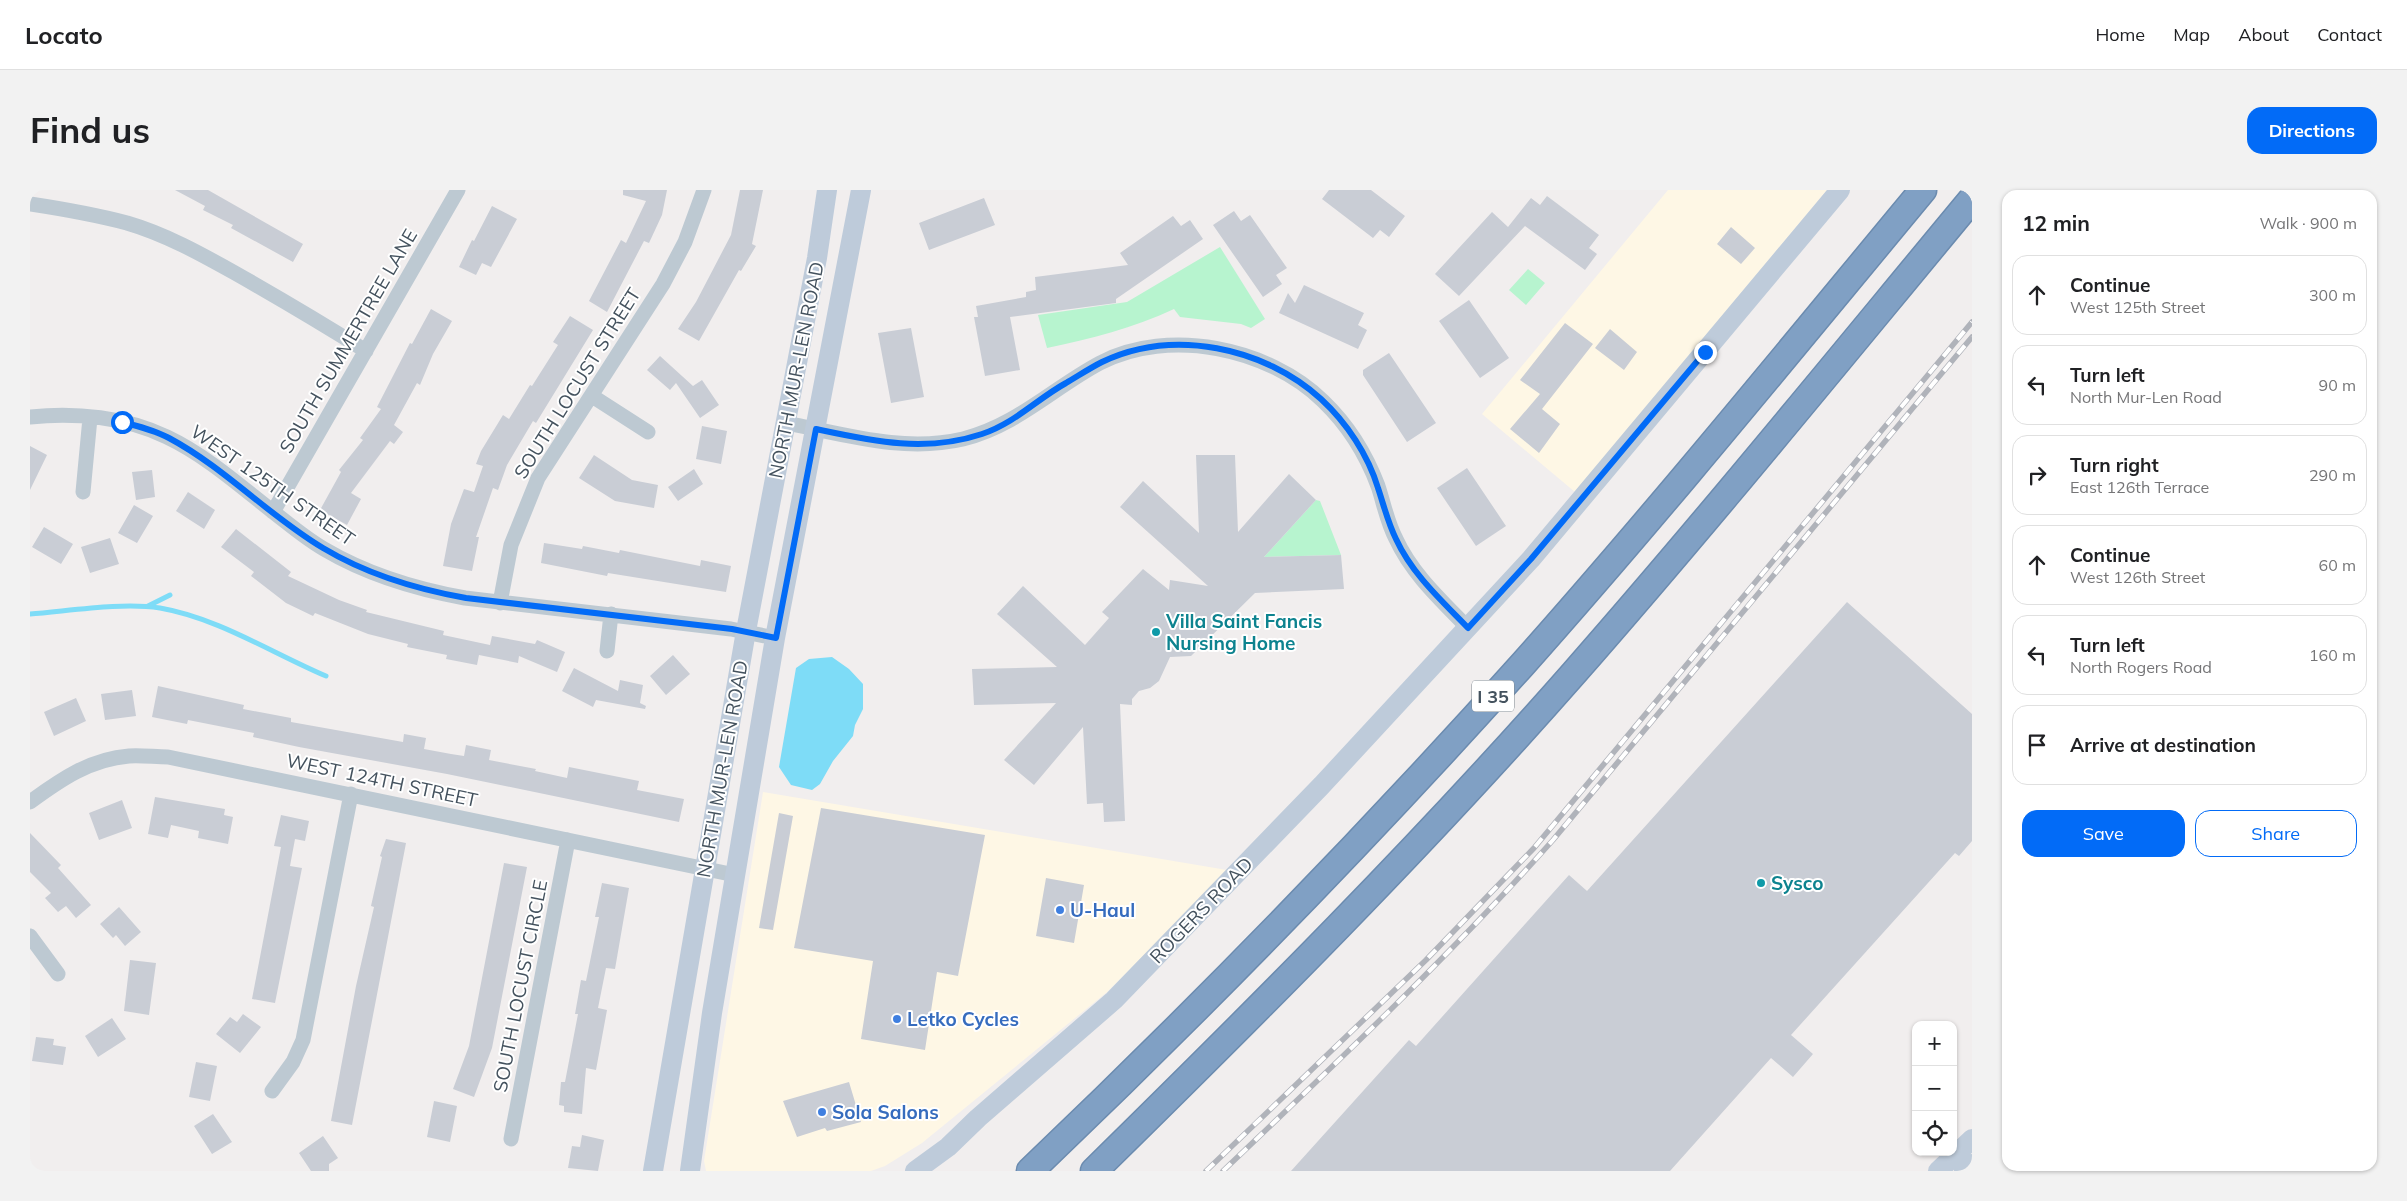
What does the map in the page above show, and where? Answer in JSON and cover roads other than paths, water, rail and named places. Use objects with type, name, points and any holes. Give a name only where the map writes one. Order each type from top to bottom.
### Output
[{"type":"highway","name":"I 35","points":[[1030,1171],[1281,924],[1498,691],[1640,529],[1923,190]]},
{"type":"highway","name":"I 35","points":[[1094,1171],[1311,957],[1496,760],[1672,559],[1972,199]]},
{"type":"main road","name":"NORTH MUR-LEN ROAD","points":[[653,1171],[746,632],[817,258],[827,190]]},
{"type":"main road","name":"NORTH MUR-LEN ROAD","points":[[690,1171],[712,1013],[776,638],[861,190]]},
{"type":"main road","name":"ROGERS ROAD","points":[[915,1171],[948,1147],[978,1118],[1114,1000],[1322,786],[1544,544],[1840,190]]},
{"type":"main road","points":[[1938,1171],[1972,1140]]},
{"type":"main road","points":[[1964,1171],[1972,1164]]},
{"type":"street","name":"SOUTH SUMMERTREE LANE","points":[[273,512],[458,190]]},
{"type":"street","name":"SOUTH LOCUST STREET","points":[[500,603],[511,545],[527,501],[538,478],[667,276],[685,242],[704,190]]},
{"type":"street","points":[[30,204],[128,224],[158,234],[199,253],[298,308],[366,351]]},
{"type":"street","points":[[786,423],[890,444],[933,445],[983,434],[1020,416],[1063,384],[1103,362],[1158,346],[1212,347],[1264,362],[1298,380],[1321,399],[1348,428],[1360,447],[1378,488],[1389,524],[1412,568],[1468,628]]},
{"type":"street","points":[[592,396],[648,432]]},
{"type":"street","name":"WEST 125TH STREET","points":[[30,417],[63,415],[122,422],[168,437],[192,451],[323,548],[377,576],[427,591],[500,603],[611,614],[746,632],[776,638]]},
{"type":"street","points":[[82,492],[90,418]]},
{"type":"street","points":[[607,652],[611,614]]},
{"type":"street","name":"WEST 124TH STREET","points":[[30,802],[72,773],[97,763],[129,756],[168,757],[735,875]]},
{"type":"street","points":[[272,1091],[293,1062],[303,1040],[351,794]]},
{"type":"street","name":"SOUTH LOCUST CIRCLE","points":[[511,1139],[568,840]]},
{"type":"street","points":[[30,936],[58,974]]},
{"type":"water","points":[[832,657],[849,669],[863,684],[863,709],[855,725],[853,736],[833,761],[820,784],[812,790],[791,785],[779,767],[796,668],[809,659]]},
{"type":"waterway","points":[[148,606],[170,595]]},
{"type":"waterway","points":[[30,614],[112,606],[160,608],[182,613],[224,628],[326,676]]},
{"type":"railway","points":[[1206,1171],[1426,960],[1534,848],[1972,322]]},
{"type":"railway","points":[[1223,1171],[1433,968],[1553,840],[1972,337]]},
{"type":"place","name":"Villa Saint Fancis Nursing Home","points":[[1156,632]]},
{"type":"place","name":"Sysco","points":[[1761,883]]},
{"type":"place","name":"U-Haul","points":[[1060,910]]},
{"type":"place","name":"Letko Cycles","points":[[897,1019]]},
{"type":"place","name":"Sola Salons","points":[[822,1112]]}]
